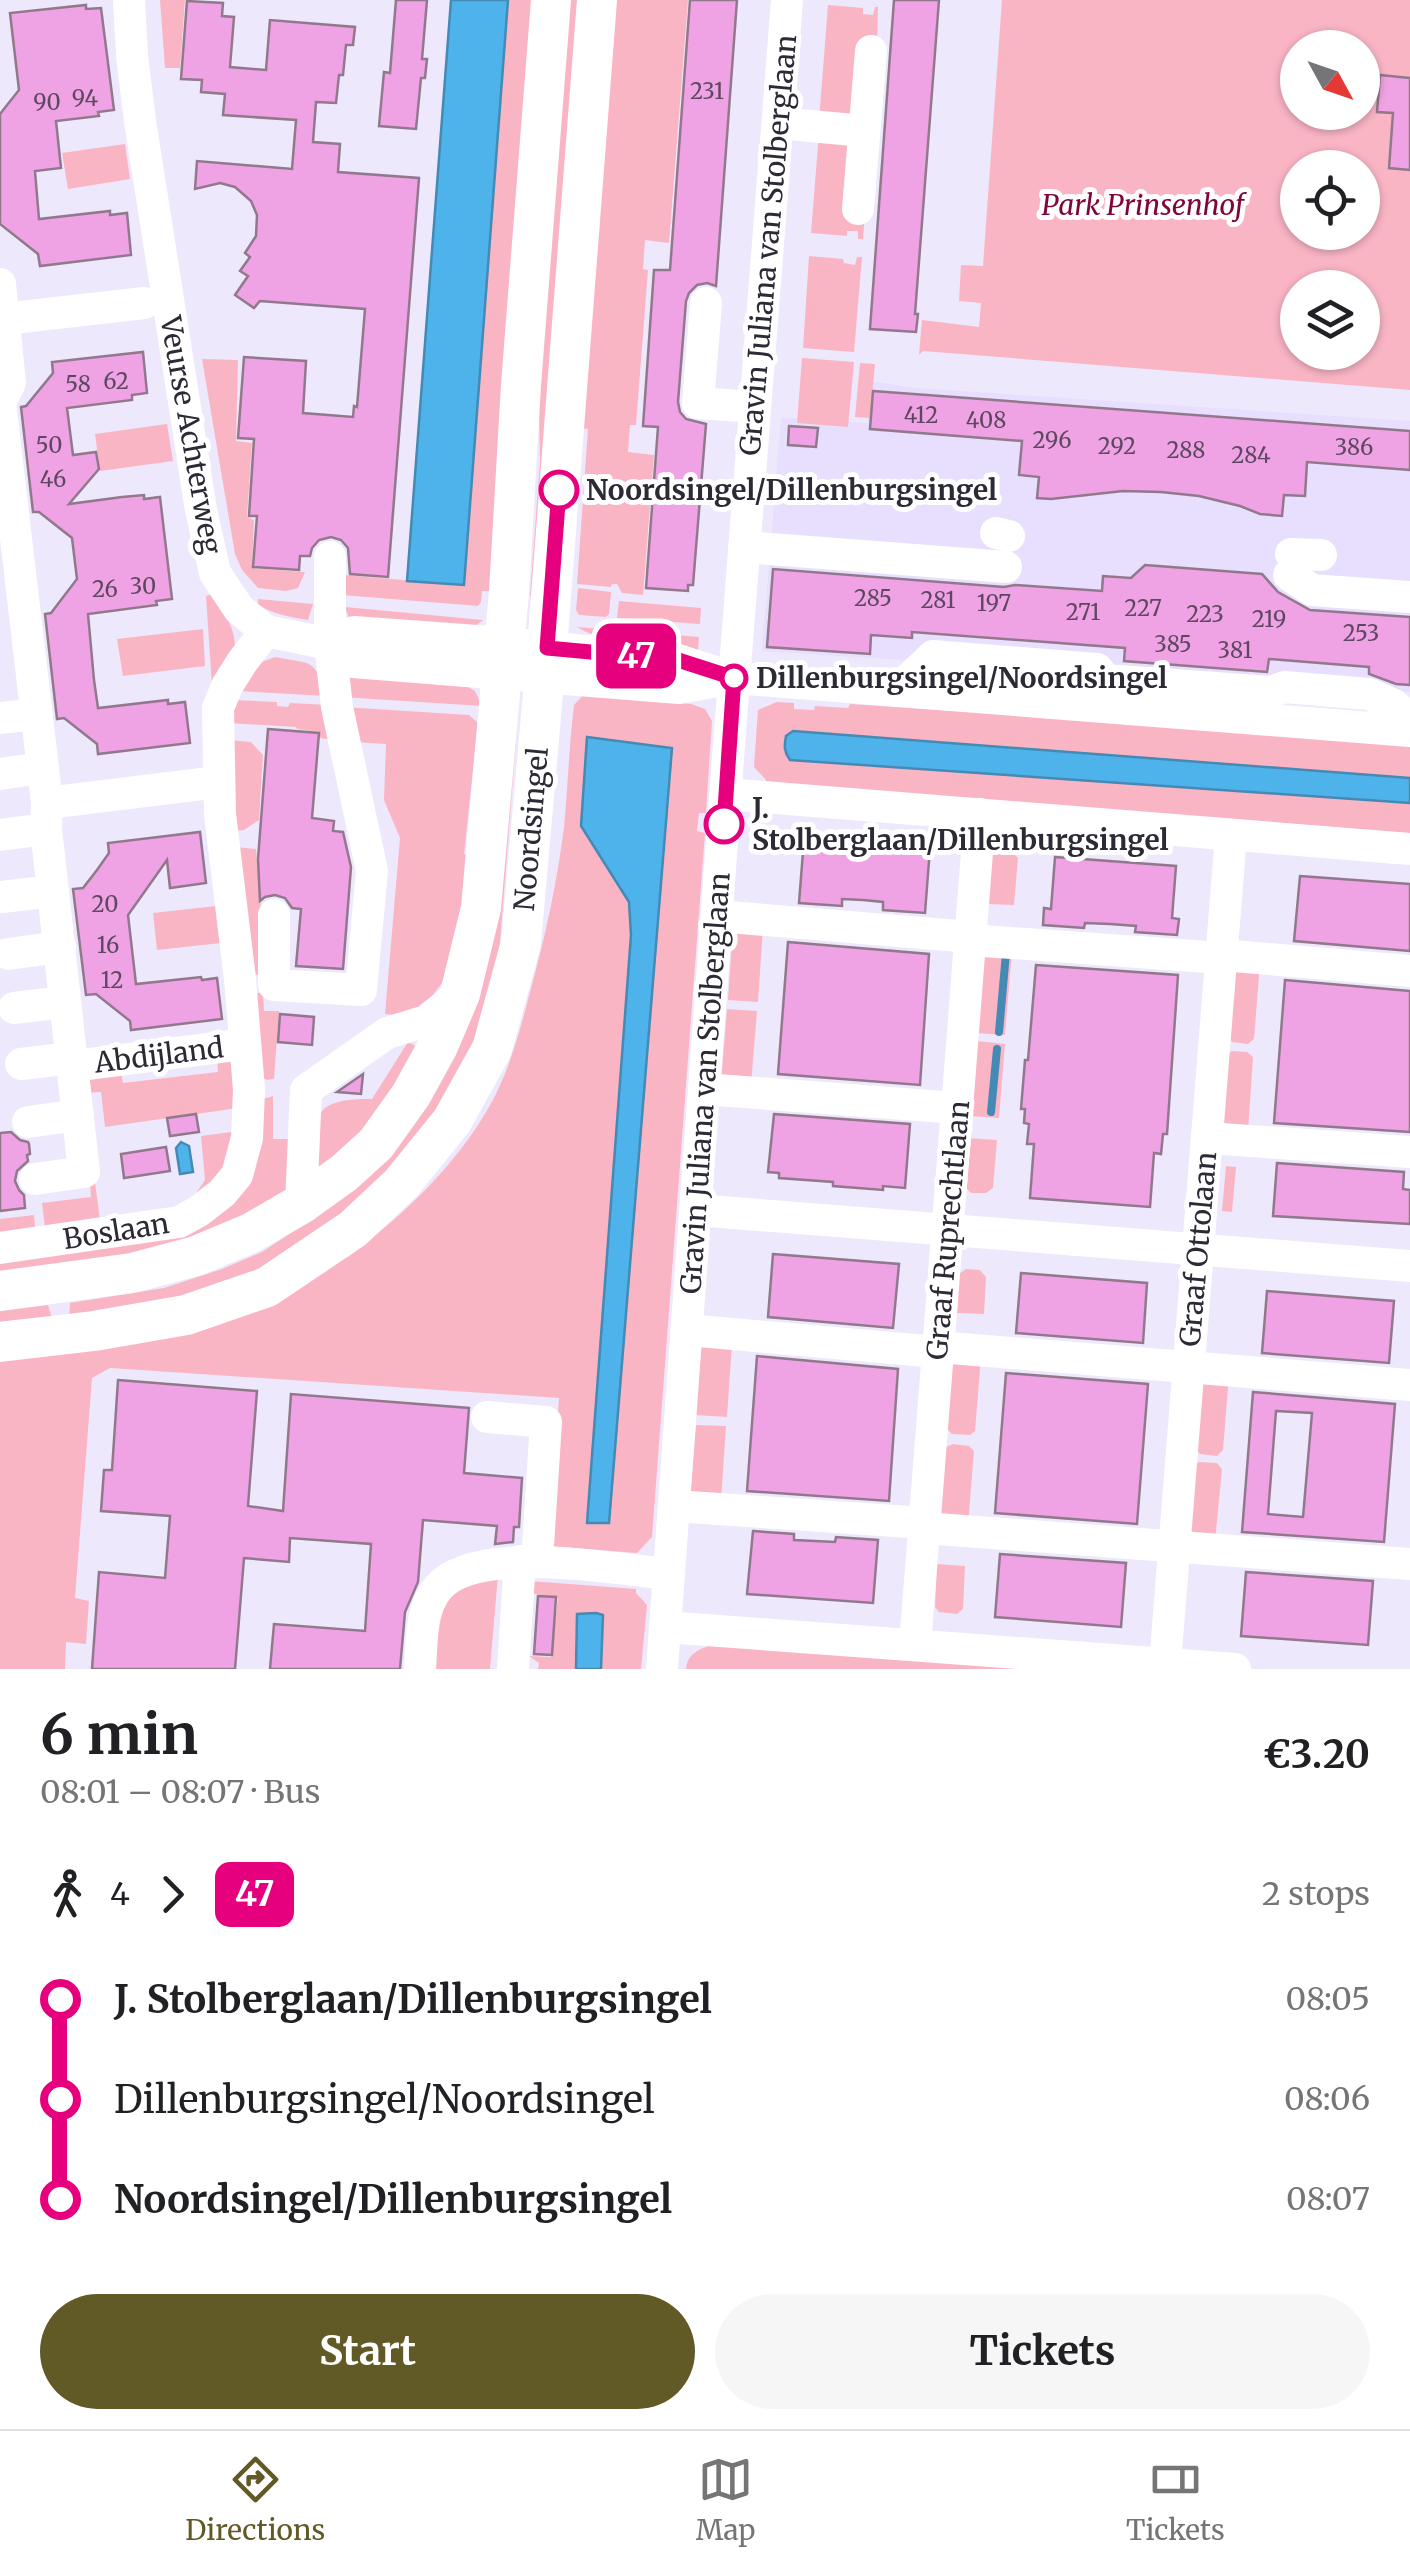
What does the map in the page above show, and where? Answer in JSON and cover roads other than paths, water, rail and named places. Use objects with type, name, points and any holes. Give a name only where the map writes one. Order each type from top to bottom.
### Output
[{"type":"main road","name":"Noordsingel","points":[[0,1290],[132,1274],[196,1256],[251,1233],[300,1204],[376,1144],[412,1095],[438,1046],[460,994],[481,908],[551,0]]},
{"type":"main road","name":"Noordsingel","points":[[0,1342],[94,1331],[186,1314],[267,1286],[353,1229],[401,1184],[452,1121],[492,1049],[521,943],[597,0]]},
{"type":"street","name":"Veurse Achterweg","points":[[129,0],[140,121],[201,510],[215,573],[238,609],[266,630]]},
{"type":"street","name":"Gravin Juliana van Stolberglaan","points":[[662,1669],[787,0]]},
{"type":"street","points":[[858,209],[870,51]]},
{"type":"street","points":[[778,124],[864,131]]},
{"type":"street","name":"Abdijland","points":[[0,284],[10,383],[0,402],[15,659],[36,714],[84,1172],[34,1180]]},
{"type":"street","points":[[4,319],[144,302]]},
{"type":"street","points":[[706,302],[698,403],[755,407]]},
{"type":"street","points":[[744,547],[1004,545]]},
{"type":"street","points":[[274,915],[274,985],[362,990],[372,872],[337,707],[330,644],[330,558]]},
{"type":"street","points":[[1300,561],[1312,590],[1410,597]]},
{"type":"street","points":[[306,1090],[298,1084],[249,1090],[218,782],[218,708],[227,686],[266,630],[330,644],[354,632],[503,658],[546,662],[678,660],[734,678],[1410,731]]},
{"type":"street","points":[[896,692],[933,656],[1097,669],[1106,680],[1270,692],[1284,687],[1369,694],[1394,705],[1410,720]]},
{"type":"street","points":[[1122,680],[1166,712]]},
{"type":"street","points":[[0,718],[36,714]]},
{"type":"street","points":[[0,774],[42,768]]},
{"type":"street","points":[[0,835],[47,816],[218,782]]},
{"type":"street","points":[[726,794],[1410,850]]},
{"type":"street","name":"Graaf Ruprechtlaan","points":[[915,1645],[980,814]]},
{"type":"street","name":"Graaf Ottolaan","points":[[1165,1664],[1231,835]]},
{"type":"street","points":[[2,897],[54,891]]},
{"type":"street","points":[[717,916],[862,916],[971,938],[1110,940],[1221,957],[1358,957],[1410,971]]},
{"type":"street","points":[[8,954],[60,947]]},
{"type":"street","points":[[240,979],[274,978]]},
{"type":"street","points":[[306,1090],[387,1033],[426,1020],[460,994]]},
{"type":"street","points":[[14,1008],[64,1002]]},
{"type":"street","name":"Abdijland","points":[[21,1064],[245,1044]]},
{"type":"street","points":[[704,1089],[847,1109],[957,1108]]},
{"type":"street","name":"Boslaan","points":[[0,1248],[179,1222],[210,1202],[237,1175],[247,1138],[249,1090]]},
{"type":"street","points":[[300,1204],[306,1090]]},
{"type":"street","name":"Abdijland","points":[[28,1122],[78,1115]]},
{"type":"street","points":[[1206,1138],[1410,1152]]},
{"type":"street","points":[[696,1210],[1410,1266]]},
{"type":"street","points":[[687,1330],[832,1332],[938,1349],[1079,1348],[1188,1368],[1327,1367],[1410,1385]]},
{"type":"street","points":[[487,1418],[546,1422],[513,1669]]},
{"type":"street","points":[[674,1506],[815,1525],[924,1526],[1063,1549],[1174,1548],[1311,1566],[1410,1564]]},
{"type":"street","points":[[420,1669],[430,1601],[446,1580],[470,1568],[528,1561],[669,1574]]},
{"type":"street","points":[[665,1627],[1236,1669]]},
{"type":"water","points":[[451,0],[508,0],[464,585],[407,581]]},
{"type":"water","points":[[793,731],[1410,778],[1410,803],[790,760],[785,743],[786,736]]},
{"type":"water","points":[[587,737],[672,748],[609,1523],[587,1523],[631,935],[629,902],[581,826]]},
{"type":"water","points":[[181,1142],[189,1146],[193,1172],[180,1174],[176,1148]]},
{"type":"water","points":[[577,1614],[603,1615],[601,1669],[576,1669]]},
{"type":"waterway","points":[[999,1032],[1006,953]]},
{"type":"waterway","points":[[991,1112],[997,1049]]},
{"type":"place","name":"Noordsingel/Dillenburgsingel","points":[[559,490]]},
{"type":"place","name":"Dillenburgsingel/Noordsingel","points":[[734,678]]},
{"type":"place","name":"J. Stolberglaan/Dillenburgsingel","points":[[724,824]]},
{"type":"park label","name":"Park Prinsenhof","points":[[1143,205]]}]
